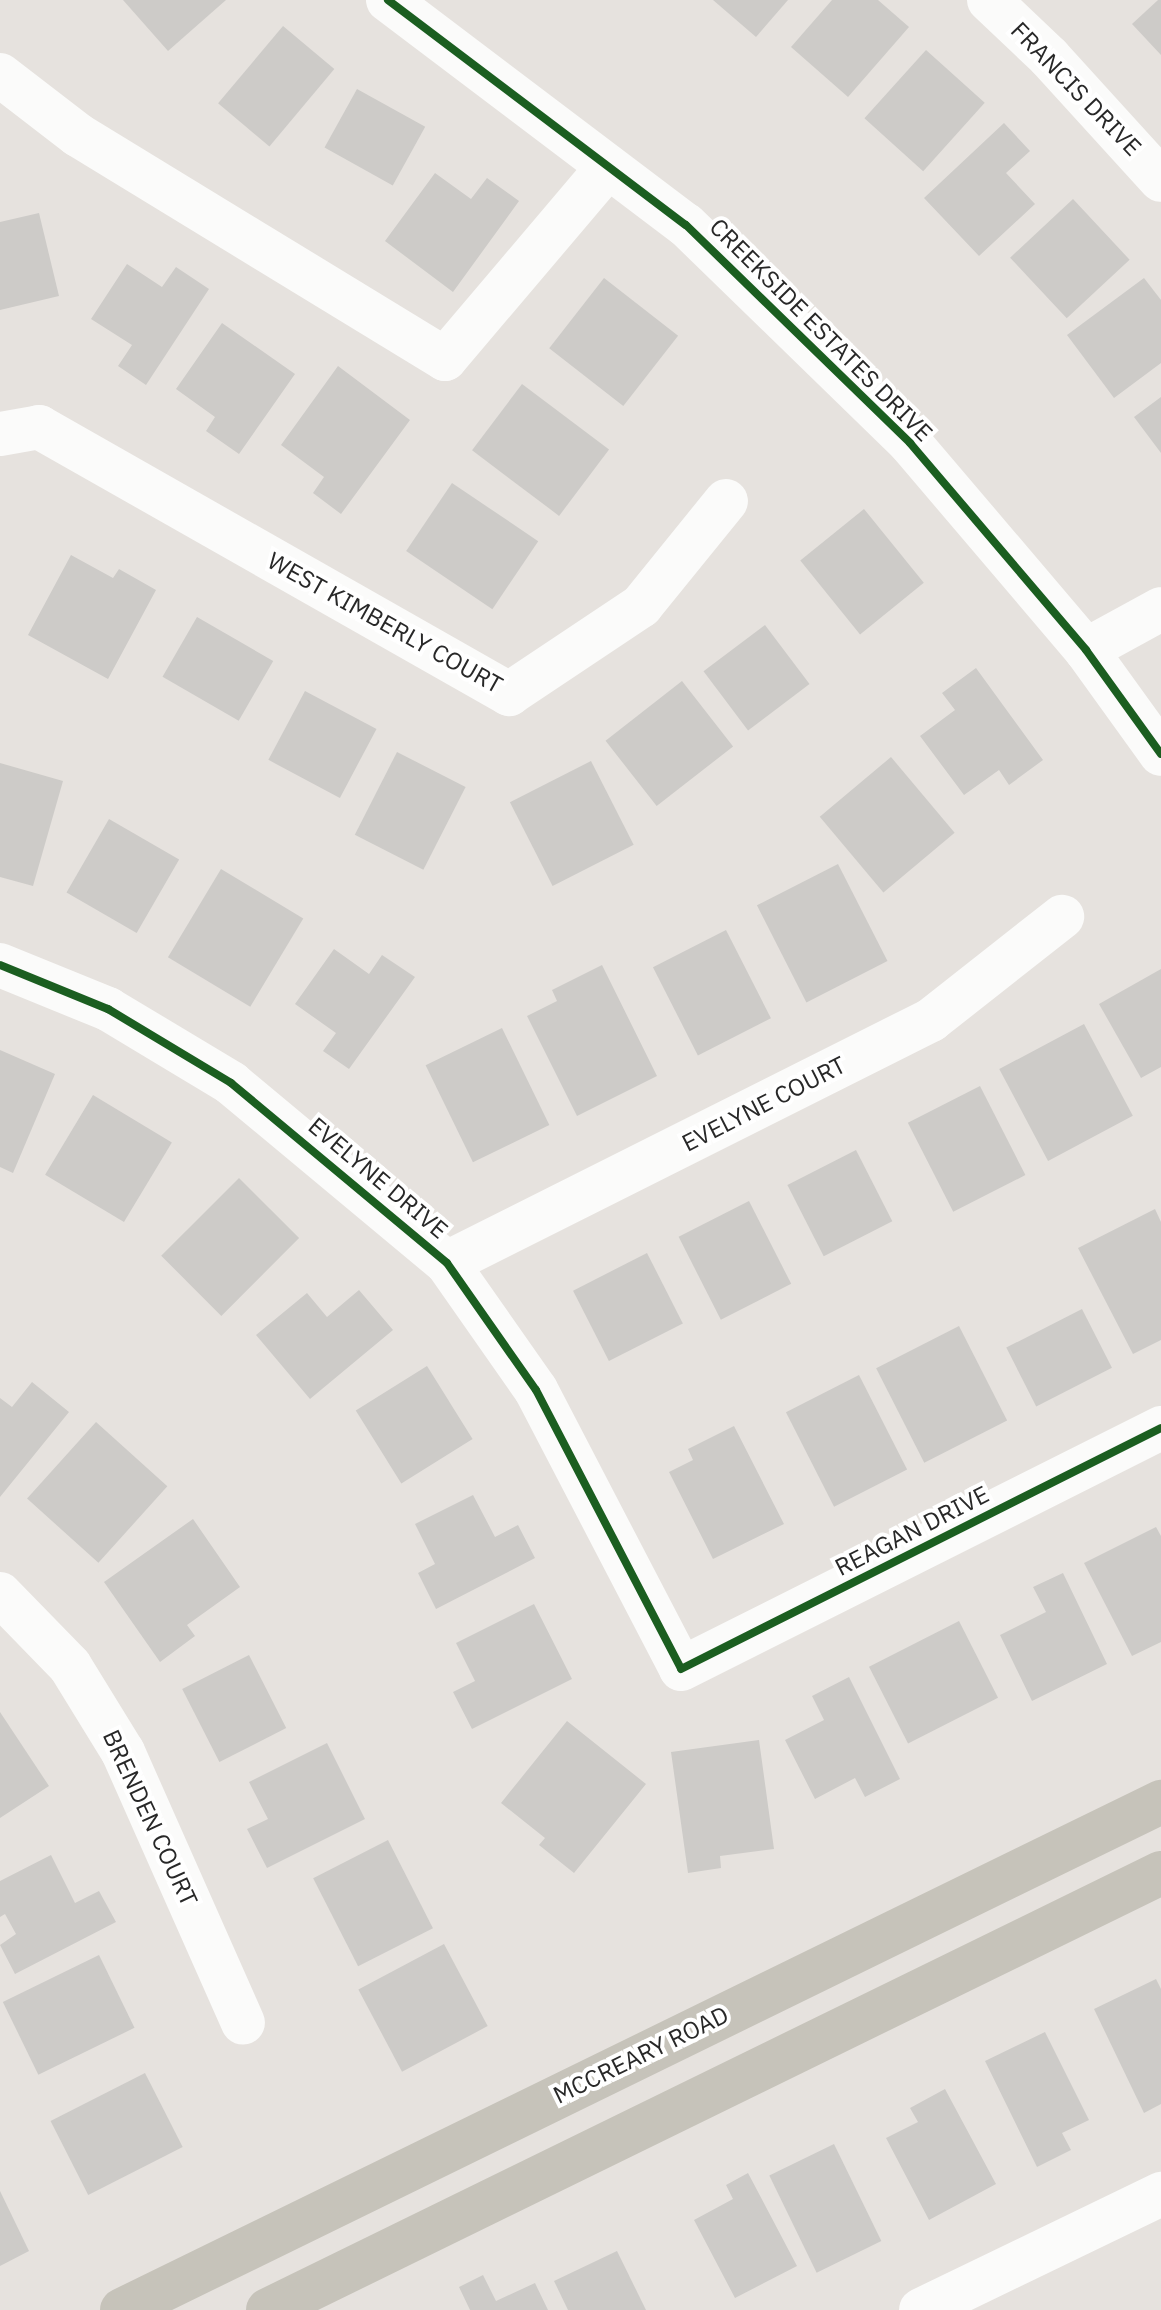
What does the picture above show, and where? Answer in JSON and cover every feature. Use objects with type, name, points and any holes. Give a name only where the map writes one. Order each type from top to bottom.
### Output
[{"type":"main road","name":"MCCREARY ROAD","points":[[122,2310],[1161,1802]]},
{"type":"main road","points":[[268,2310],[1161,1873]]},
{"type":"street","name":"CREEKSIDE ESTATES DRIVE","points":[[388,0],[686,225],[910,443],[1086,650],[1161,754]]},
{"type":"street","name":"FRANCIS DRIVE","points":[[989,0],[1049,57],[1161,180]]},
{"type":"street","points":[[0,75],[78,135],[445,359],[608,167]]},
{"type":"street","name":"WEST KIMBERLY COURT","points":[[0,434],[39,427],[509,694],[641,606],[726,501]]},
{"type":"street","points":[[1086,650],[1161,609]]},
{"type":"street","name":"EVELYNE COURT","points":[[447,1263],[931,1020],[1062,917]]},
{"type":"street","name":"EVELYNE DRIVE","points":[[0,965],[108,1009],[231,1083],[447,1263],[536,1390],[681,1669]]},
{"type":"street","name":"REAGAN DRIVE","points":[[681,1669],[1161,1428]]},
{"type":"street","name":"BRENDEN COURT","points":[[0,1594],[70,1666],[123,1752],[243,2023]]},
{"type":"street","points":[[921,2310],[1161,2194]]},
{"type":"building","points":[[123,0],[226,0],[168,51]]},
{"type":"building","points":[[713,0],[788,0],[756,37]]},
{"type":"building","points":[[832,0],[878,0],[909,27],[848,97],[791,47]]},
{"type":"building","points":[[1161,0],[1161,55],[1132,24]]},
{"type":"building","points":[[283,26],[334,69],[269,146],[218,103]]},
{"type":"building","points":[[926,50],[985,103],[923,171],[864,118]]},
{"type":"building","points":[[357,89],[425,127],[393,185],[325,148]]},
{"type":"building","points":[[1004,123],[1030,151],[1006,173],[1035,204],[979,256],[924,198]]},
{"type":"building","points":[[435,173],[471,199],[487,178],[519,201],[453,292],[385,241]]},
{"type":"building","points":[[1073,199],[1130,260],[1067,318],[1010,258]]},
{"type":"building","points":[[39,213],[59,296],[0,310],[0,222]]},
{"type":"building","points":[[127,264],[162,287],[176,267],[209,289],[146,385],[118,366],[132,345],[91,319]]},
{"type":"building","points":[[604,278],[678,336],[623,406],[549,348]]},
{"type":"building","points":[[1144,278],[1161,300],[1161,363],[1114,398],[1067,335]]},
{"type":"building","points":[[222,323],[295,374],[239,454],[206,431],[215,417],[176,389]]},
{"type":"building","points":[[338,366],[410,420],[341,514],[313,493],[324,477],[281,445]]},
{"type":"building","points":[[522,384],[609,450],[559,516],[472,450]]},
{"type":"building","points":[[1161,397],[1161,453],[1134,417]]},
{"type":"building","points":[[452,483],[538,541],[492,609],[406,551]]},
{"type":"building","points":[[864,509],[924,583],[860,634],[800,561]]},
{"type":"building","points":[[71,555],[113,578],[119,569],[156,590],[108,679],[28,635]]},
{"type":"building","points":[[197,617],[273,661],[239,721],[162,677]]},
{"type":"building","points":[[765,625],[810,684],[748,730],[704,671]]},
{"type":"building","points":[[976,668],[1043,760],[1009,785],[999,770],[964,795],[920,736],[955,710],[942,693]]},
{"type":"building","points":[[682,681],[733,746],[657,806],[606,741]]},
{"type":"building","points":[[305,691],[377,729],[340,798],[268,760]]},
{"type":"building","points":[[397,752],[466,787],[423,870],[355,835]]},
{"type":"building","points":[[891,757],[955,833],[883,893],[820,817]]},
{"type":"building","points":[[591,761],[634,845],[553,886],[510,802]]},
{"type":"building","points":[[0,763],[63,781],[33,886],[0,877]]},
{"type":"building","points":[[109,819],[179,860],[137,933],[66,893]]},
{"type":"building","points":[[838,864],[887,961],[806,1002],[757,905]]},
{"type":"building","points":[[221,869],[303,918],[250,1007],[168,957]]},
{"type":"building","points":[[726,930],[771,1018],[698,1055],[653,967]]},
{"type":"building","points":[[334,949],[369,974],[382,955],[415,977],[349,1069],[323,1051],[336,1033],[295,1004]]},
{"type":"building","points":[[602,965],[657,1076],[577,1116],[527,1016],[557,1001],[552,990]]},
{"type":"building","points":[[1161,969],[1161,1067],[1141,1078],[1099,1004]]},
{"type":"building","points":[[1084,1024],[1133,1116],[1048,1161],[999,1069]]},
{"type":"building","points":[[502,1028],[549,1125],[473,1162],[426,1065]]},
{"type":"building","points":[[0,1050],[55,1074],[13,1173],[0,1167]]},
{"type":"building","points":[[980,1086],[1025,1175],[953,1212],[908,1123]]},
{"type":"building","points":[[93,1095],[172,1142],[124,1222],[45,1175]]},
{"type":"building","points":[[856,1150],[892,1221],[824,1256],[787,1185]]},
{"type":"building","points":[[239,1178],[299,1238],[221,1316],[161,1256]]},
{"type":"building","points":[[749,1201],[791,1284],[721,1320],[679,1237]]},
{"type":"building","points":[[1155,1209],[1161,1222],[1161,1340],[1133,1354],[1078,1248]]},
{"type":"building","points":[[647,1253],[683,1323],[609,1361],[573,1291]]},
{"type":"building","points":[[359,1290],[393,1330],[310,1399],[256,1335],[307,1293],[327,1317]]},
{"type":"building","points":[[1082,1309],[1112,1368],[1036,1406],[1006,1348]]},
{"type":"building","points":[[959,1326],[1007,1420],[924,1463],[876,1368]]},
{"type":"building","points":[[427,1366],[473,1439],[401,1483],[356,1411]]},
{"type":"building","points":[[859,1375],[907,1469],[834,1507],[786,1412]]},
{"type":"building","points":[[32,1382],[69,1412],[0,1497],[0,1398],[12,1407]]},
{"type":"building","points":[[96,1422],[167,1486],[98,1563],[27,1499]]},
{"type":"building","points":[[734,1426],[784,1524],[713,1559],[669,1472],[693,1460],[688,1449]]},
{"type":"building","points":[[473,1495],[495,1537],[518,1525],[535,1558],[436,1609],[418,1573],[435,1564],[415,1524]]},
{"type":"building","points":[[193,1519],[240,1587],[187,1625],[195,1636],[160,1662],[104,1582]]},
{"type":"building","points":[[1156,1527],[1161,1536],[1161,1642],[1132,1656],[1084,1563]]},
{"type":"building","points":[[1063,1573],[1107,1664],[1032,1701],[1000,1635],[1046,1612],[1033,1587]]},
{"type":"building","points":[[534,1604],[572,1679],[472,1729],[453,1692],[475,1681],[456,1643]]},
{"type":"building","points":[[959,1621],[998,1698],[908,1743],[869,1667]]},
{"type":"building","points":[[249,1655],[286,1728],[219,1762],[182,1689]]},
{"type":"building","points":[[849,1677],[900,1779],[865,1797],[855,1778],[815,1799],[785,1740],[824,1720],[812,1696]]},
{"type":"building","points":[[0,1712],[49,1786],[0,1818]]},
{"type":"building","points":[[567,1721],[646,1784],[574,1873],[539,1845],[545,1838],[501,1803]]},
{"type":"building","points":[[759,1740],[774,1849],[720,1856],[721,1868],[688,1873],[671,1752]]},
{"type":"building","points":[[327,1743],[365,1819],[267,1868],[247,1829],[268,1819],[249,1782]]},
{"type":"building","points":[[388,1840],[433,1928],[358,1966],[313,1878]]},
{"type":"building","points":[[51,1855],[75,1903],[99,1891],[116,1922],[15,1974],[0,1945],[16,1934],[5,1914],[0,1917],[0,1881]]},
{"type":"building","points":[[444,1944],[488,2026],[402,2072],[358,1990]]},
{"type":"building","points":[[99,1955],[135,2028],[38,2075],[3,2002]]},
{"type":"building","points":[[1156,1979],[1161,1989],[1161,2104],[1144,2113],[1094,2009]]},
{"type":"building","points":[[1045,2032],[1089,2120],[1062,2133],[1071,2150],[1037,2167],[985,2061]]},
{"type":"building","points":[[145,2073],[183,2147],[88,2195],[51,2121]]},
{"type":"building","points":[[945,2089],[996,2184],[929,2220],[886,2138],[918,2122],[910,2108]]},
{"type":"building","points":[[834,2144],[881,2241],[817,2273],[769,2176]]},
{"type":"building","points":[[748,2173],[797,2266],[735,2298],[694,2220],[733,2199],[726,2185]]},
{"type":"building","points":[[0,2191],[29,2251],[0,2266]]},
{"type":"building","points":[[617,2251],[646,2310],[568,2310],[554,2281]]},
{"type":"building","points":[[483,2275],[496,2301],[535,2283],[548,2310],[470,2310],[459,2287]]},
{"type":"cycle path","points":[[388,0],[686,225],[910,443],[1086,650],[1161,754]]},
{"type":"cycle path","points":[[0,965],[108,1009],[231,1083],[447,1263],[536,1390],[681,1669],[1161,1428]]}]
